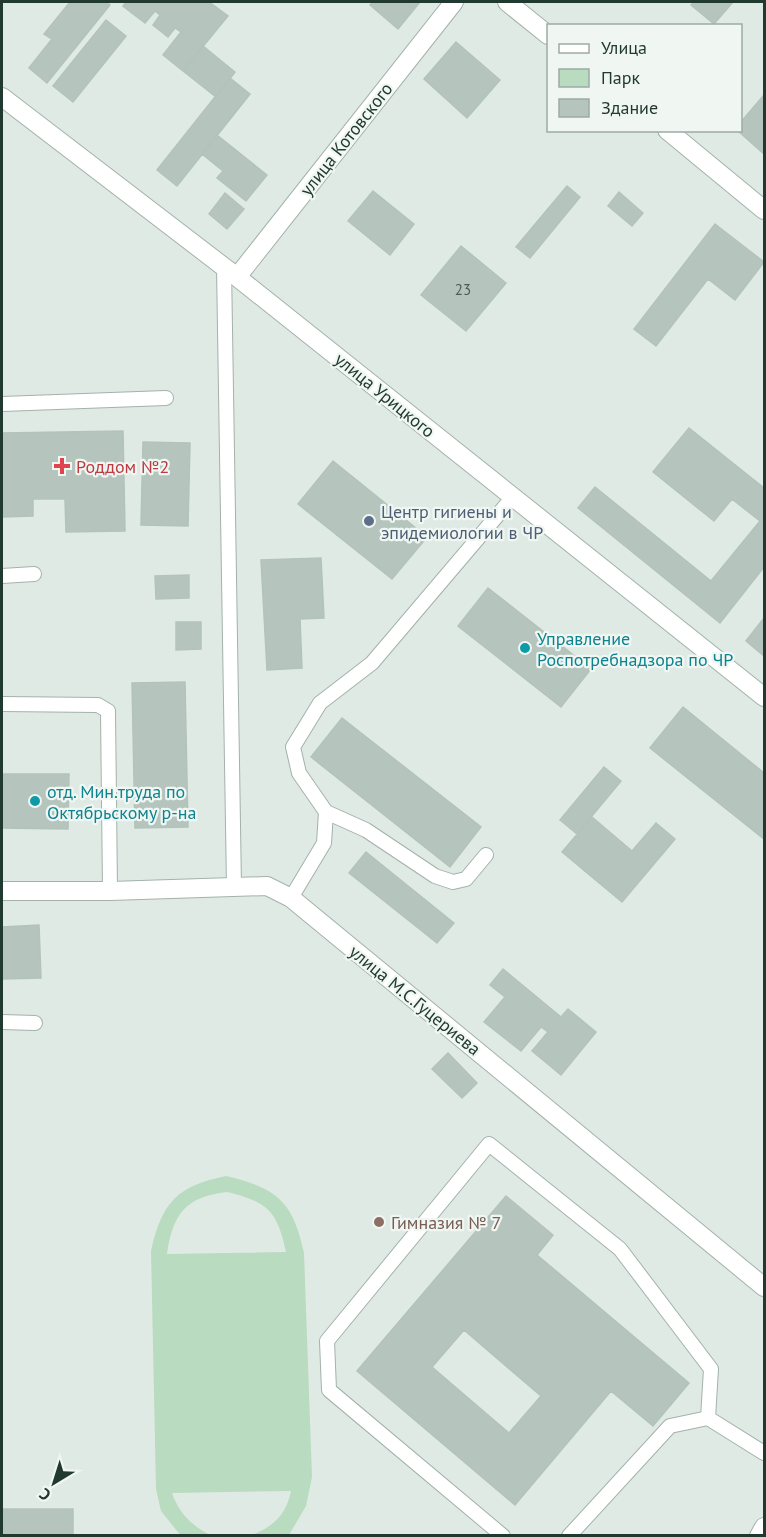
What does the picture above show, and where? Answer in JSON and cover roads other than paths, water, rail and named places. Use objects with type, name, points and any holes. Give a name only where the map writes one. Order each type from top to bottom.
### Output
[{"type":"street","name":"улица Котовского","points":[[231,272],[454,2]]},
{"type":"street","points":[[507,2],[547,33]]},
{"type":"street","name":"улица Урицкого","points":[[2,97],[231,272],[765,697]]},
{"type":"street","points":[[669,132],[765,210]]},
{"type":"street","name":"улица М.С.Гуцериева","points":[[2,891],[110,891],[267,886],[291,898],[765,1287]]},
{"type":"street","points":[[759,1536],[765,1527]]},
{"type":"lane","points":[[231,272],[234,887]]},
{"type":"lane","points":[[2,404],[166,398]]},
{"type":"lane","points":[[486,855],[465,879],[453,882],[435,876],[366,830],[326,812],[299,773],[293,747],[320,703],[372,663],[513,497]]},
{"type":"lane","points":[[2,576],[34,574]]},
{"type":"lane","points":[[2,704],[98,705],[108,711],[110,891]]},
{"type":"lane","points":[[291,898],[324,843],[326,812]]},
{"type":"lane","points":[[2,1022],[36,1023]]},
{"type":"lane","points":[[503,1536],[329,1390],[327,1360],[327,1341],[489,1144],[620,1249],[711,1369],[708,1418]]},
{"type":"lane","points":[[569,1536],[670,1426],[708,1418],[765,1453]]},
{"type":"place","name":"Роддом №2","points":[[62,466]]},
{"type":"place","name":"Центр гигиены и эпидемиологии в ЧР","points":[[369,521]]},
{"type":"place","name":"Управление Роспотребнадзора по ЧР","points":[[525,648]]},
{"type":"place","name":"отд. Мин.труда по Октябрьскому р-на","points":[[35,801]]},
{"type":"place","name":"Гимназия № 7","points":[[379,1222]]}]
